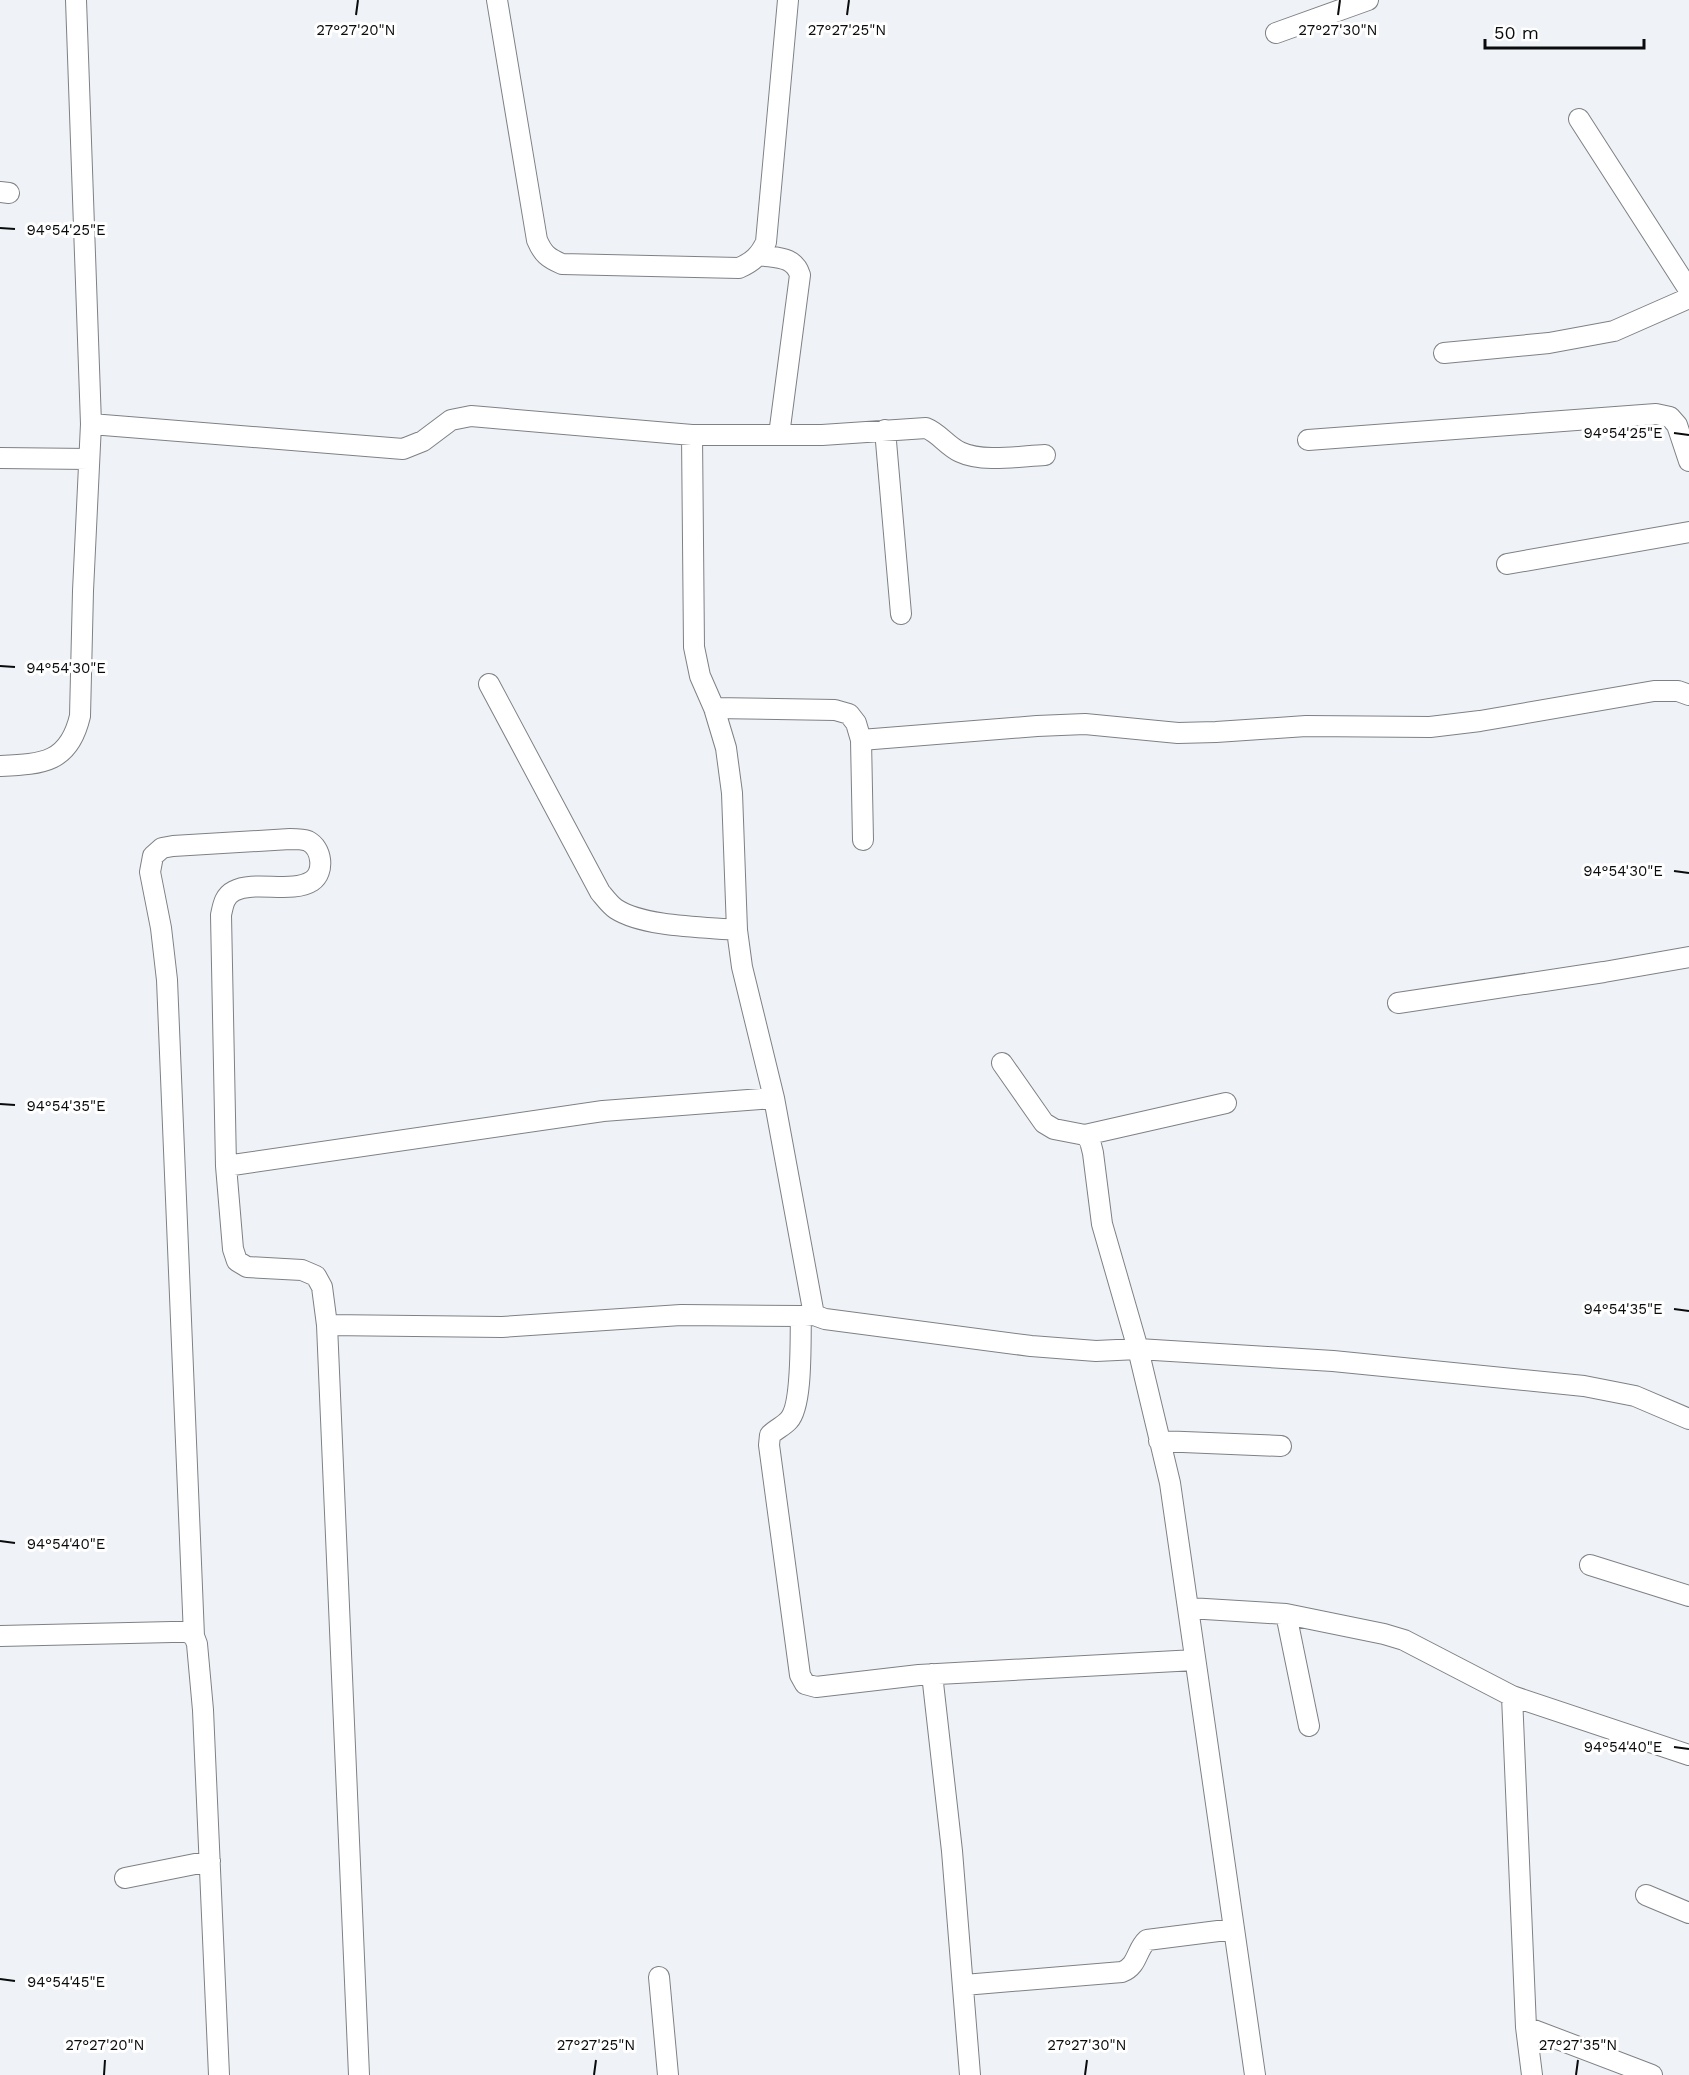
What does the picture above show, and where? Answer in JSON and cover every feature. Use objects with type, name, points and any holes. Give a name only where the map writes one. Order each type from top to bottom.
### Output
[{"type":"street","points":[[0,766],[30,764],[53,758],[67,748],[76,733],[80,716],[91,424],[76,0]]},
{"type":"street","points":[[497,0],[537,240],[542,252],[548,258],[562,264],[727,268],[739,268],[749,264],[760,255],[766,242],[788,0]]},
{"type":"street","points":[[1276,33],[1368,0]]},
{"type":"street","points":[[1579,119],[1689,290]]},
{"type":"street","points":[[760,255],[789,261],[797,265],[800,275],[779,435]]},
{"type":"street","points":[[1444,353],[1549,343],[1614,331],[1689,298]]},
{"type":"street","points":[[1308,440],[1656,414],[1670,417],[1677,425],[1689,461]]},
{"type":"street","points":[[91,424],[403,449],[423,441],[451,420],[471,416],[692,435],[822,435],[926,428],[932,430],[957,451],[968,456],[983,458],[1045,455]]},
{"type":"street","points":[[885,430],[901,614]]},
{"type":"street","points":[[692,435],[694,647],[700,676],[714,708],[726,748],[732,793],[737,930],[742,967],[774,1098],[807,1315],[795,1411],[789,1421],[770,1434],[769,1439],[800,1675],[805,1684],[816,1687],[932,1674],[1195,1660]]},
{"type":"street","points":[[0,458],[89,459]]},
{"type":"street","points":[[1507,564],[1689,532]]},
{"type":"street","points":[[489,684],[600,892],[614,908],[632,916],[664,923],[737,930]]},
{"type":"street","points":[[861,740],[1085,724],[1178,733],[1306,726],[1430,727],[1480,721],[1654,691],[1678,691],[1689,694]]},
{"type":"street","points":[[714,708],[836,710],[849,714],[856,723],[861,740],[862,840]]},
{"type":"street","points":[[219,2075],[203,1710],[197,1644],[194,1636],[167,980],[161,928],[150,872],[153,856],[162,848],[290,839],[307,840],[316,847],[320,861],[318,873],[311,881],[296,885],[234,891],[224,901],[221,915],[226,1166],[233,1249],[237,1261],[247,1267],[302,1270],[316,1276],[322,1287],[327,1325],[359,2075]]},
{"type":"street","points":[[1398,1003],[1689,957]]},
{"type":"street","points":[[1002,1063],[1044,1123],[1054,1129],[1085,1136],[1226,1103]]},
{"type":"street","points":[[226,1166],[603,1111],[774,1098]]},
{"type":"street","points":[[1085,1136],[1090,1141],[1093,1153],[1102,1224],[1138,1349],[1170,1483],[1254,2075]]},
{"type":"street","points":[[327,1325],[502,1326],[681,1314],[807,1315],[1031,1346],[1096,1351],[1138,1349],[1333,1361],[1584,1386],[1635,1396],[1689,1419]]},
{"type":"street","points":[[1159,1441],[1281,1446]]},
{"type":"street","points":[[1590,1565],[1689,1596]]},
{"type":"street","points":[[1189,1608],[1286,1614],[1384,1634],[1404,1640],[1512,1696],[1689,1755]]},
{"type":"street","points":[[1286,1614],[1309,1726]]},
{"type":"street","points":[[0,1636],[187,1632],[194,1636]]},
{"type":"street","points":[[932,1674],[952,1851],[970,2075]]},
{"type":"street","points":[[1512,1696],[1526,2027],[1532,2075]]},
{"type":"street","points":[[125,1878],[210,1861]]},
{"type":"street","points":[[1646,1895],[1689,1912]]},
{"type":"street","points":[[964,1985],[1122,1972],[1130,1969],[1147,1940],[1234,1929]]},
{"type":"street","points":[[659,1977],[668,2075]]},
{"type":"street","points":[[1526,2027],[1652,2075]]}]
